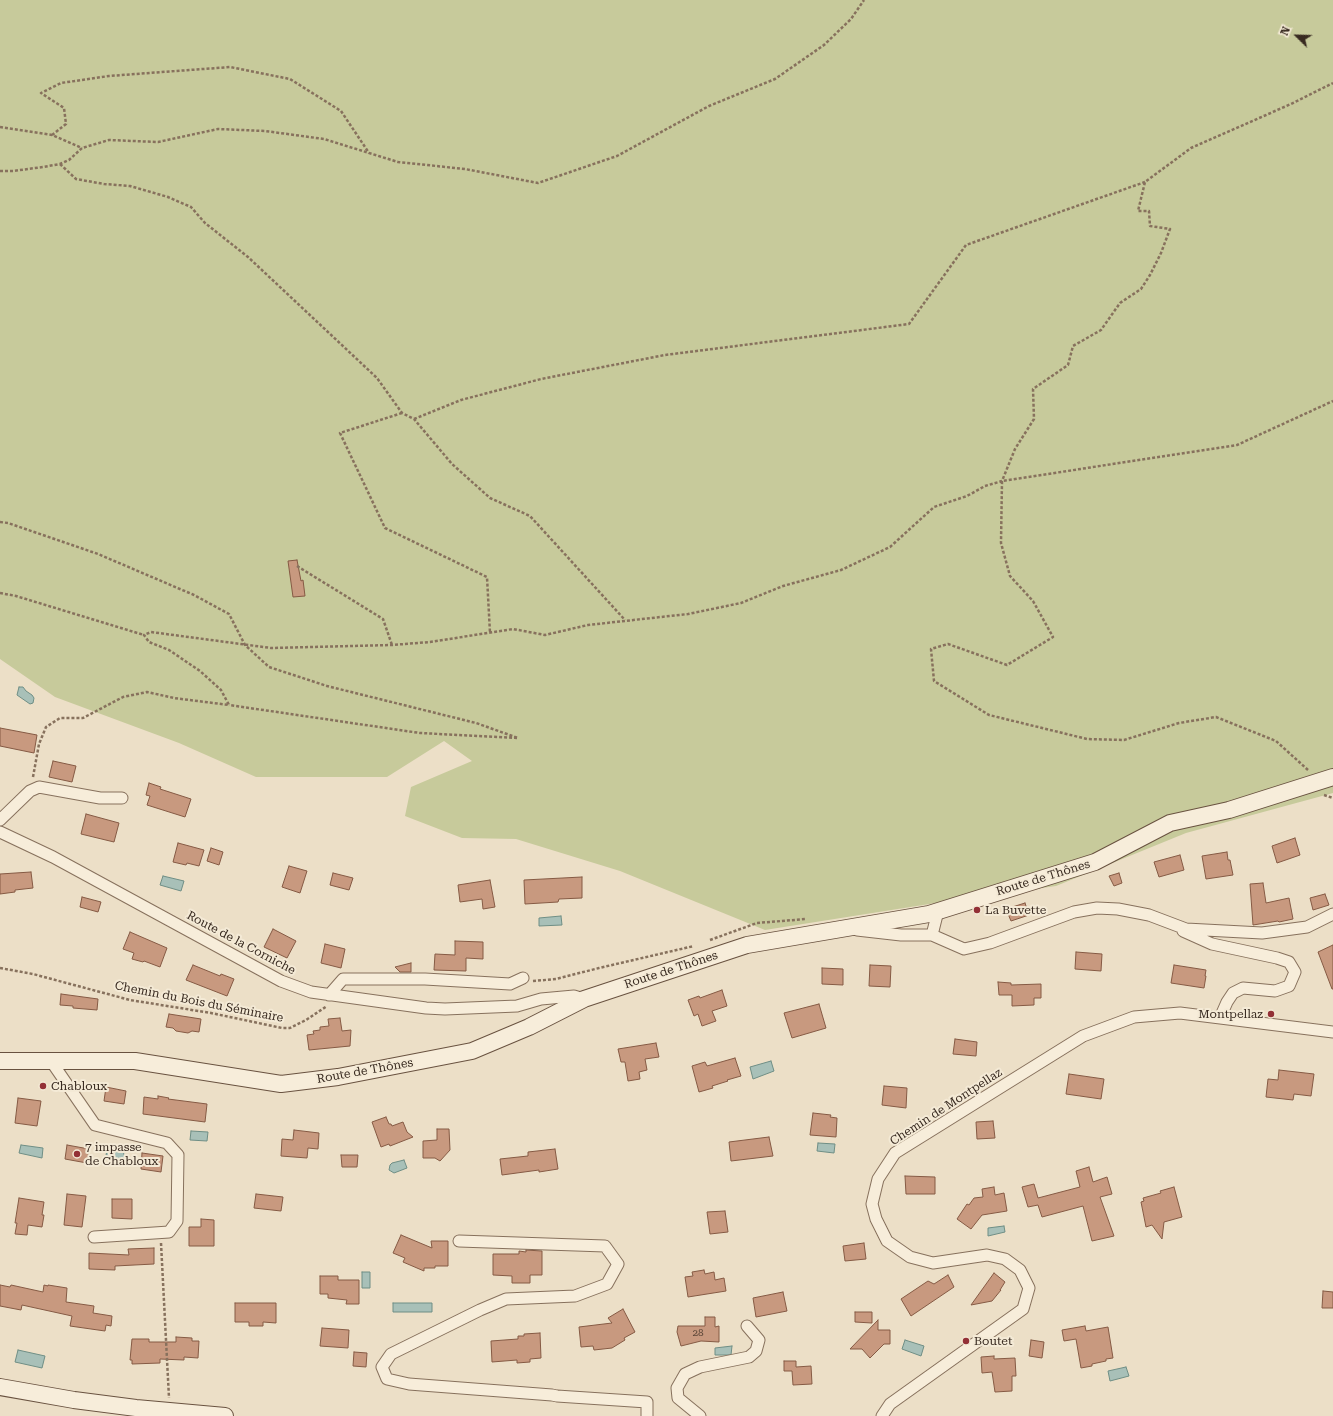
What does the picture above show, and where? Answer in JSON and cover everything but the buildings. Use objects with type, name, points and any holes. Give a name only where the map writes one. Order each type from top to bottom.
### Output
[{"type":"main road","name":"Route de Thônes","points":[[0,1061],[135,1061],[281,1084],[338,1078],[472,1051],[529,1027],[584,998],[747,945],[929,914],[1095,862],[1170,823],[1229,810],[1327,779]]},
{"type":"main road","points":[[0,1387],[74,1400],[225,1416]]},
{"type":"street","points":[[0,820],[30,791],[39,787],[100,798],[122,798]]},
{"type":"street","name":"Route de la Corniche","points":[[0,832],[53,857],[281,981],[311,992],[445,1009],[517,1006],[542,999],[574,996],[584,998]]},
{"type":"street","points":[[845,928],[901,935],[932,934],[964,949],[990,943],[1074,912],[1097,908],[1118,909],[1150,915],[1186,929],[1262,933],[1307,927],[1333,914]]},
{"type":"street","points":[[932,934],[938,911]]},
{"type":"street","points":[[1174,924],[1184,932],[1212,944],[1289,962],[1295,972],[1289,986],[1274,991],[1242,988],[1233,993],[1220,1018]]},
{"type":"street","points":[[329,995],[343,979],[425,979],[510,984],[522,978]]},
{"type":"street","name":"Chemin de Montpellaz","points":[[882,1416],[890,1404],[1023,1309],[1029,1288],[1020,1270],[1005,1259],[987,1255],[933,1263],[910,1257],[888,1241],[876,1219],[872,1204],[878,1179],[895,1153],[1083,1036],[1134,1017],[1180,1013],[1333,1032]]},
{"type":"street","points":[[51,1061],[95,1125],[167,1143],[178,1155],[177,1222],[169,1232],[94,1237]]},
{"type":"street","points":[[459,1241],[605,1246],[618,1264],[607,1284],[575,1296],[506,1299],[480,1310],[391,1354],[382,1367],[387,1379],[409,1384],[647,1402],[647,1416]]},
{"type":"street","points":[[700,1416],[678,1398],[677,1388],[684,1374],[700,1367],[749,1357],[756,1351],[759,1340],[747,1326]]},
{"type":"path","points":[[0,170],[12,171],[43,168],[60,164],[69,160],[82,148],[109,140],[158,142],[218,129],[265,131],[324,139],[398,162],[465,169],[538,183],[617,156],[709,106],[775,79],[824,45],[851,19],[864,0]]},
{"type":"path","points":[[52,135],[66,124],[64,108],[41,93],[60,84],[109,76],[230,67],[290,79],[341,111],[369,153]]},
{"type":"path","points":[[414,419],[461,400],[504,388],[665,354],[909,324],[966,245],[1145,182],[1191,148],[1291,104],[1333,83]]},
{"type":"path","points":[[0,127],[52,135],[82,148]]},
{"type":"path","points":[[60,164],[76,179],[104,184],[130,186],[168,197],[191,207],[205,223],[248,257],[377,378],[402,413],[414,419],[452,464],[490,498],[530,516],[625,620]]},
{"type":"path","points":[[1145,182],[1138,211],[1149,211],[1150,226],[1170,229],[1161,252],[1150,275],[1141,289],[1120,303],[1100,330],[1072,346],[1068,365],[1033,389],[1034,419],[1015,449],[1002,481],[1001,543],[1010,576],[1033,601],[1053,636],[1007,665],[948,644],[931,649],[934,681],[989,715],[1087,739],[1124,740],[1179,723],[1216,717],[1276,741],[1327,779]]},
{"type":"path","points":[[144,635],[151,632],[271,648],[392,645],[448,640],[513,629],[545,635],[588,625],[688,614],[741,603],[783,586],[841,570],[890,547],[934,507],[967,496],[985,486],[1002,481],[1237,445],[1333,401]]},
{"type":"path","points":[[402,413],[340,433],[385,528],[487,577],[490,633]]},
{"type":"path","points":[[0,522],[8,523],[98,554],[194,595],[229,614],[245,645],[269,667],[327,686],[476,723],[518,738],[420,733],[174,698],[147,692],[123,697],[83,718],[60,718],[46,727],[39,744],[30,791]]},
{"type":"path","points":[[297,566],[383,619],[392,645]]},
{"type":"path","points":[[0,593],[16,596],[144,635],[149,642],[169,650],[200,671],[221,690],[229,705]]},
{"type":"path","name":"Chemin du Bois du Séminaire","points":[[0,968],[33,974],[130,1000],[211,1013],[282,1028],[290,1028],[306,1020],[337,1000],[340,996]]},
{"type":"path","points":[[161,1233],[170,1411]]},
{"type":"green space","points":[[0,0],[1333,0],[1333,793],[1186,833],[1056,886],[961,899],[765,930],[620,871],[516,839],[462,838],[405,816],[411,787],[472,761],[444,741],[387,777],[256,777],[179,743],[55,697],[0,659]]},
{"type":"water","points":[[19,687],[23,687],[32,695],[34,698],[33,703],[30,704],[17,695]]},
{"type":"water","points":[[163,876],[184,881],[181,891],[160,885]]},
{"type":"water","points":[[561,916],[562,925],[539,926],[539,918]]},
{"type":"water","points":[[771,1061],[774,1071],[753,1079],[750,1067]]},
{"type":"water","points":[[191,1131],[208,1132],[207,1141],[190,1140]]},
{"type":"water","points":[[818,1143],[835,1144],[834,1153],[817,1151]]},
{"type":"water","points":[[21,1145],[43,1148],[42,1158],[19,1153]]},
{"type":"water","points":[[111,1149],[116,1151],[119,1149],[123,1151],[125,1158],[123,1161],[120,1163],[108,1160],[106,1154]]},
{"type":"water","points":[[404,1160],[407,1168],[394,1173],[389,1170],[392,1163]]},
{"type":"water","points":[[1004,1226],[1005,1232],[988,1236],[988,1228]]},
{"type":"water","points":[[362,1272],[370,1272],[370,1288],[362,1288]]},
{"type":"water","points":[[393,1303],[432,1303],[432,1312],[393,1312]]},
{"type":"water","points":[[905,1340],[924,1346],[921,1356],[902,1349]]},
{"type":"water","points":[[732,1346],[731,1355],[715,1355],[715,1348]]},
{"type":"water","points":[[18,1350],[45,1356],[42,1368],[15,1362]]},
{"type":"water","points":[[1126,1367],[1129,1376],[1110,1381],[1108,1371]]},
{"type":"place","name":"La Buvette","points":[[977,910]]},
{"type":"place","name":"Montpellaz","points":[[1271,1014]]},
{"type":"place","name":"Chabloux","points":[[43,1086]]},
{"type":"place","name":"7 impasse de Chabloux","points":[[77,1154]]},
{"type":"place","name":"Boutet","points":[[966,1341]]}]
